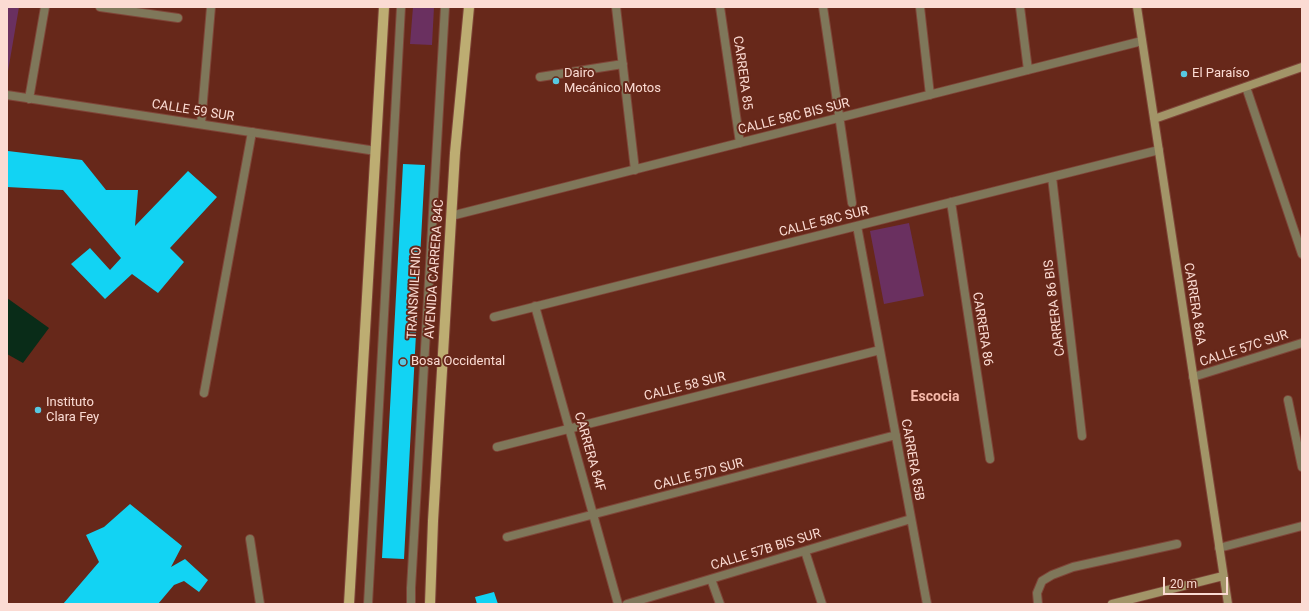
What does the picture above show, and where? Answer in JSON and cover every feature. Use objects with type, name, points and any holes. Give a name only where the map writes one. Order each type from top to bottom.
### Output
[{"type":"main road","points":[[349,604],[384,7]]},
{"type":"main road","name":"AVENIDA CARRERA 84C","points":[[430,604],[433,521],[451,216],[469,7]]},
{"type":"street","points":[[29,98],[45,7]]},
{"type":"street","points":[[100,7],[178,18]]},
{"type":"street","points":[[201,124],[211,7]]},
{"type":"street","points":[[368,604],[401,7]]},
{"type":"street","name":"TRANSMILENIO","points":[[411,604],[444,7]]},
{"type":"street","points":[[616,7],[635,170]]},
{"type":"street","name":"CARRERA 85","points":[[720,7],[740,143]]},
{"type":"street","points":[[823,7],[852,203]]},
{"type":"street","points":[[920,7],[930,95]]},
{"type":"street","points":[[1020,7],[1028,70]]},
{"type":"street","name":"CARRERA 86A","points":[[1137,7],[1228,604]]},
{"type":"street","name":"CALLE 58C BIS SUR","points":[[451,216],[1142,41]]},
{"type":"street","points":[[540,77],[623,64]]},
{"type":"street","points":[[1154,119],[1302,67]]},
{"type":"street","points":[[1246,87],[1302,254]]},
{"type":"street","name":"CALLE 59 SUR","points":[[7,95],[376,151]]},
{"type":"street","points":[[204,393],[252,132]]},
{"type":"street","name":"CALLE 58C SUR","points":[[494,317],[1159,150]]},
{"type":"street","name":"CARRERA 86 BIS","points":[[1052,177],[1082,436]]},
{"type":"street","name":"CARRERA 86","points":[[951,202],[990,459]]},
{"type":"street","name":"CARRERA 85B","points":[[857,226],[927,604]]},
{"type":"street","name":"CARRERA 84F","points":[[535,306],[618,604]]},
{"type":"street","name":"CALLE 57C SUR","points":[[1193,377],[1302,343]]},
{"type":"street","name":"CALLE 58 SUR","points":[[497,447],[880,350]]},
{"type":"street","points":[[1288,400],[1302,466]]},
{"type":"street","name":"CALLE 57D SUR","points":[[508,538],[896,435]]},
{"type":"street","name":"CALLE 57B BIS SUR","points":[[627,604],[911,519]]},
{"type":"street","points":[[1219,548],[1302,526]]},
{"type":"street","points":[[250,539],[260,604]]},
{"type":"street","points":[[1038,604],[1037,593],[1042,581],[1052,575],[1073,567],[1177,544]]},
{"type":"street","points":[[805,551],[822,604]]},
{"type":"street","points":[[1112,604],[1130,602],[1224,576]]},
{"type":"street","points":[[711,579],[720,604]]},
{"type":"shaded area","points":[[7,7],[19,7],[7,77]]},
{"type":"shaded area","points":[[413,7],[434,7],[432,45],[410,44]]},
{"type":"shaded area","points":[[909,223],[924,296],[884,304],[870,231]]},
{"type":"shaded area","points":[[7,298],[49,328],[23,363],[7,354]]},
{"type":"building","points":[[8,151],[82,160],[106,190],[138,190],[135,226],[188,171],[217,197],[170,248],[184,262],[158,293],[132,274],[105,299],[71,264],[90,248],[110,270],[121,258],[63,190],[7,187]]},
{"type":"building","name":"Bosa Occidental","points":[[403,164],[425,165],[404,559],[382,558]]},
{"type":"building","points":[[130,504],[182,546],[171,567],[185,559],[208,580],[199,592],[184,581],[174,585],[158,604],[63,604],[99,562],[86,535],[104,527]]},
{"type":"building","points":[[494,592],[498,604],[477,604],[475,597]]},
{"type":"place","name":"El Paraíso","points":[[1184,74]]},
{"type":"place","name":"Dairo Mecánico Motos","points":[[556,81]]},
{"type":"place","name":"Bosa Occidental","points":[[403,362]]},
{"type":"place","name":"Instituto Clara Fey","points":[[38,410]]},
{"type":"district","name":"Escocia","points":[[935,397]]}]
